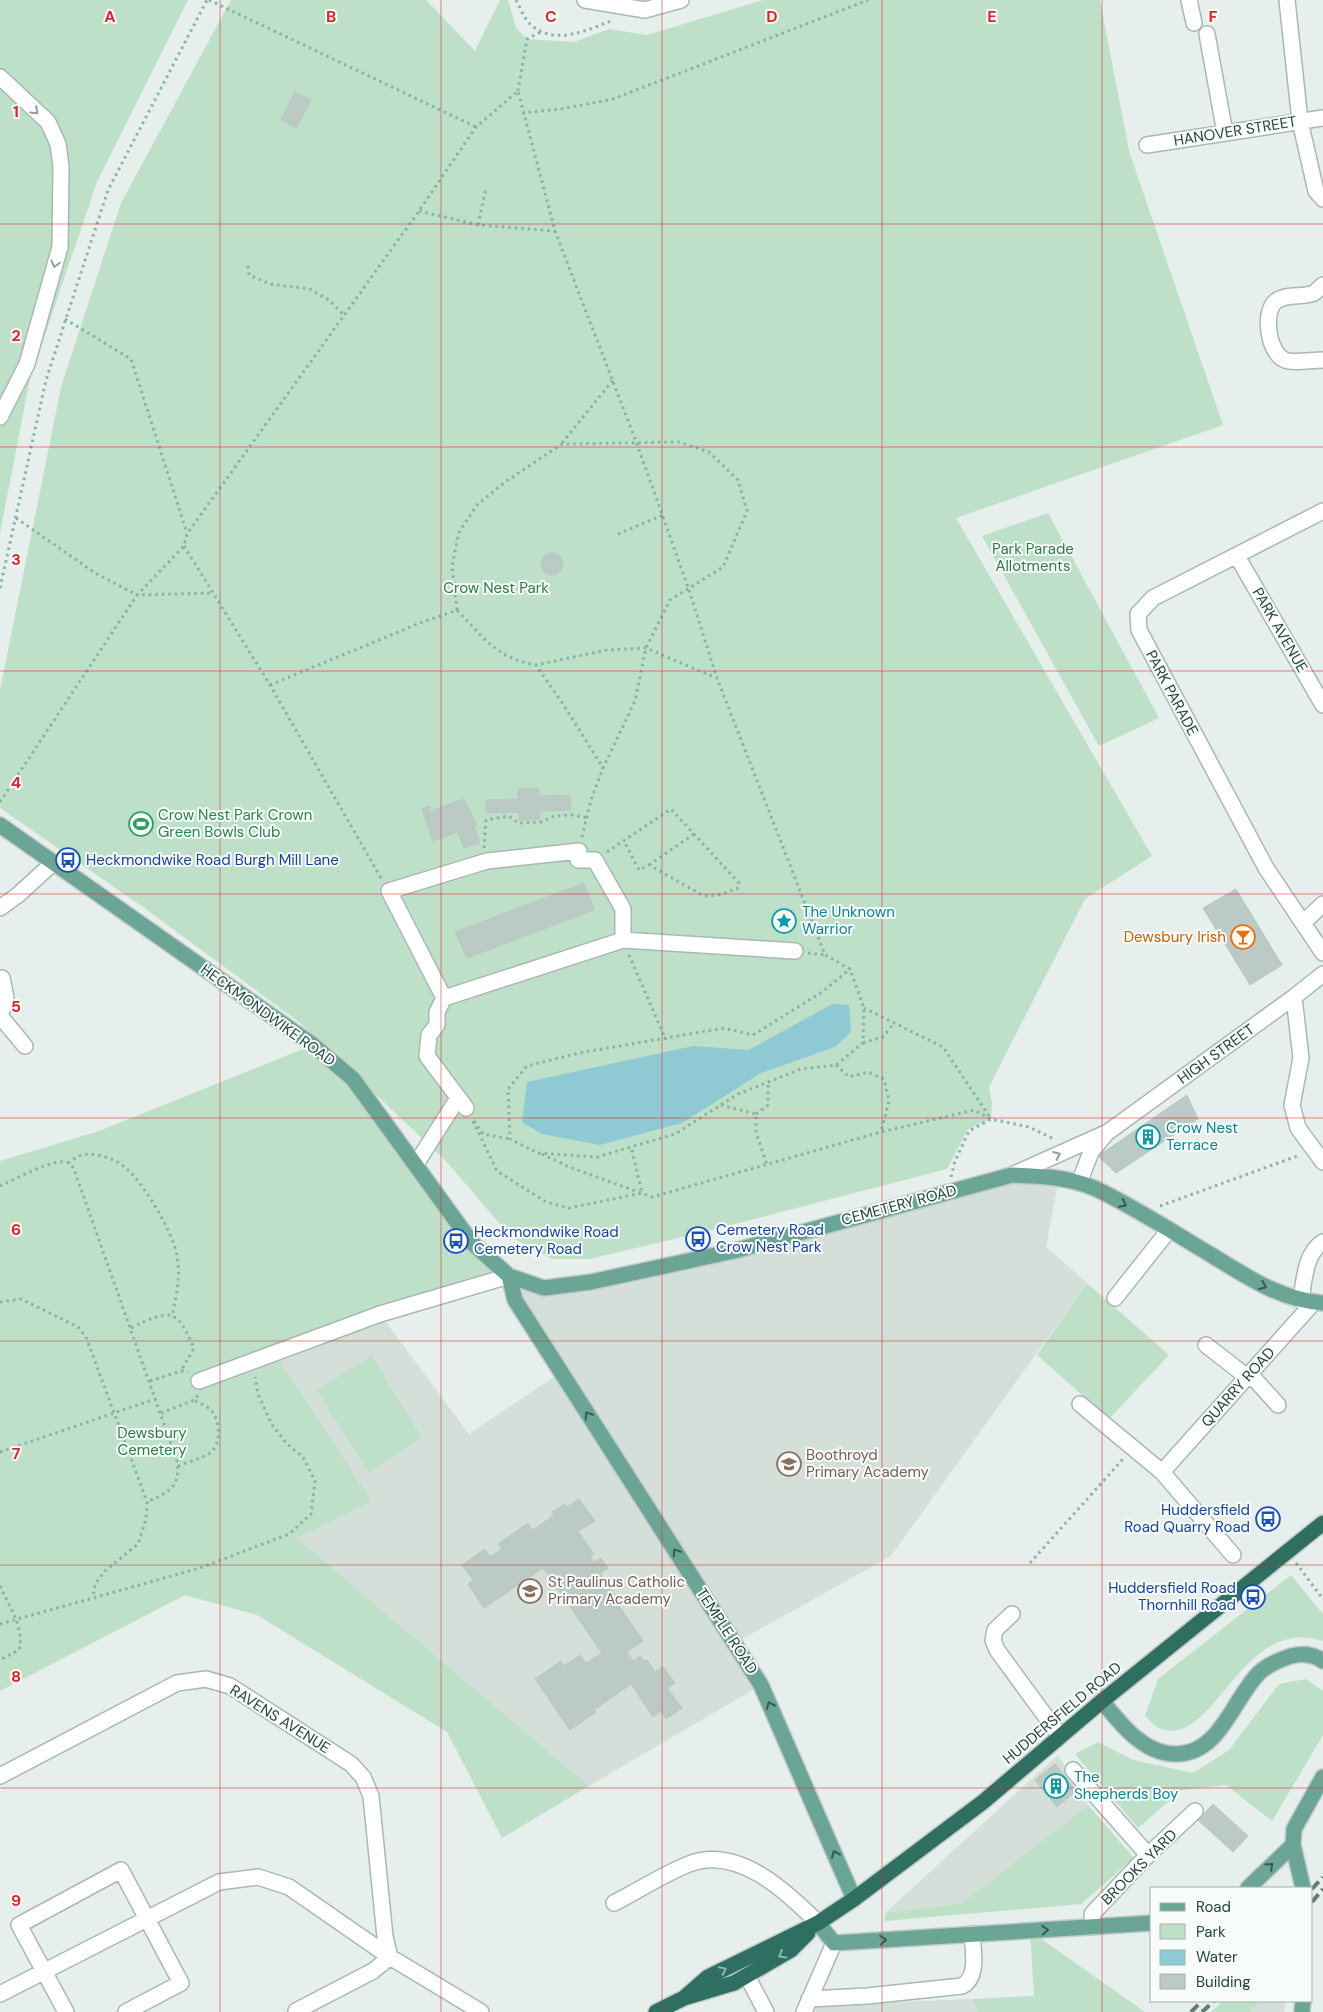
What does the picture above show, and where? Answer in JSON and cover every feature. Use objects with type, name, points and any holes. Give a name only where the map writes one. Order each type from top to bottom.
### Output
[{"type":"highway","name":"HUDDERSFIELD ROAD","points":[[684,1998],[708,1978],[818,1923],[854,1899],[983,1802],[1102,1701],[1323,1523]]},
{"type":"highway","name":"HUDDERSFIELD ROAD","points":[[656,2012],[684,1998],[747,1976],[791,1950],[818,1923]]},
{"type":"main road","name":"HECKMONDWIKE ROAD","points":[[0,825],[312,1044],[353,1080],[472,1243],[509,1276]]},
{"type":"main road","name":"CEMETERY ROAD","points":[[509,1276],[544,1288],[591,1282],[734,1251],[1012,1175],[1059,1177],[1079,1183],[1140,1212],[1261,1286],[1313,1301]]},
{"type":"main road","name":"TEMPLE ROAD","points":[[509,1276],[515,1300],[761,1685],[854,1899]]},
{"type":"main road","points":[[1102,1701],[1125,1728],[1153,1750],[1168,1754],[1181,1754],[1197,1751],[1214,1736],[1260,1672],[1276,1661],[1297,1654],[1317,1657],[1323,1661]]},
{"type":"main road","points":[[1302,1887],[1293,1845],[1294,1829],[1323,1777]]},
{"type":"main road","points":[[1249,1887],[1293,1845]]},
{"type":"main road","points":[[818,1923],[834,1943],[1150,1923]]},
{"type":"street","points":[[585,0],[645,10],[681,0]]},
{"type":"street","points":[[1189,0],[1194,23]]},
{"type":"street","points":[[1287,0],[1300,121],[1316,191],[1323,198]]},
{"type":"street","points":[[1207,34],[1225,133]]},
{"type":"street","points":[[0,77],[48,122],[58,144],[61,166],[60,247],[27,364],[0,417]]},
{"type":"street","name":"HANOVER STREET","points":[[1147,145],[1323,118]]},
{"type":"street","points":[[1323,285],[1314,293],[1278,300],[1270,308],[1269,321],[1272,348],[1278,356],[1288,361],[1323,360]]},
{"type":"street","name":"PARK PARADE","points":[[1323,511],[1153,598],[1138,614],[1139,630],[1234,813],[1266,868],[1323,953]]},
{"type":"street","name":"PARK AVENUE","points":[[1237,556],[1323,705]]},
{"type":"street","points":[[444,998],[389,891],[487,860],[578,855],[595,860],[623,909],[623,940]]},
{"type":"street","points":[[0,908],[18,895],[53,863]]},
{"type":"street","points":[[1304,922],[1323,904]]},
{"type":"street","points":[[416,1164],[462,1103],[427,1056],[429,1035],[437,1025],[437,1012],[444,998],[623,940],[795,951]]},
{"type":"street","name":"HIGH STREET","points":[[1012,1175],[1108,1132],[1294,998],[1323,974]]},
{"type":"street","points":[[2,978],[6,998],[0,1016],[25,1046]]},
{"type":"street","points":[[1294,998],[1301,1058],[1292,1105],[1298,1128],[1323,1162]]},
{"type":"street","name":"HIGH STREET","points":[[1079,1183],[1092,1152],[1108,1132]]},
{"type":"street","points":[[1115,1298],[1169,1230]]},
{"type":"street","points":[[1313,1301],[1307,1264],[1318,1245],[1323,1242]]},
{"type":"street","points":[[200,1381],[380,1314],[509,1276]]},
{"type":"street","name":"QUARRY ROAD","points":[[1162,1472],[1313,1301]]},
{"type":"street","points":[[1206,1344],[1248,1376],[1278,1405]]},
{"type":"street","points":[[1080,1404],[1162,1472],[1233,1555]]},
{"type":"street","points":[[1012,1614],[994,1630],[993,1640],[997,1650],[1060,1736]]},
{"type":"street","name":"RAVENS AVENUE","points":[[0,1776],[177,1683],[206,1679],[230,1686],[351,1764],[363,1777],[371,1796],[385,1936],[390,1957]]},
{"type":"street","points":[[1073,1770],[1148,1855]]},
{"type":"street","name":"BROOKS YARD","points":[[1093,1927],[1092,1914],[1148,1855],[1195,1811]]},
{"type":"street","points":[[614,1903],[691,1863],[715,1859],[739,1864],[762,1876],[794,1899],[818,1923]]},
{"type":"street","points":[[66,2012],[19,1924],[121,1870],[181,1983],[126,2012]]},
{"type":"street","points":[[0,1994],[218,1882],[258,1877],[290,1887],[390,1957],[481,2012]]},
{"type":"street","points":[[806,2006],[867,1996],[962,1986],[972,1976],[972,1934]]},
{"type":"street","points":[[806,2006],[834,1943]]},
{"type":"street","points":[[296,2011],[373,1971],[390,1957]]},
{"type":"street","points":[[747,1976],[766,2012]]},
{"type":"path","points":[[0,588],[46,380],[108,190],[208,0],[476,127]]},
{"type":"path","points":[[516,0],[528,23],[542,32],[562,36],[584,32],[618,19]]},
{"type":"path","points":[[522,113],[561,109],[613,99],[868,0]]},
{"type":"path","points":[[542,32],[527,40],[518,91],[522,113],[555,231],[663,515],[717,678],[825,955],[850,969],[864,1008],[863,1043]]},
{"type":"path","points":[[0,802],[138,595],[184,546],[187,534],[419,211],[476,127],[518,91]]},
{"type":"path","points":[[478,225],[486,188]]},
{"type":"path","points":[[419,211],[478,225],[555,231]]},
{"type":"path","points":[[248,266],[249,275],[270,284],[310,289],[329,300],[344,315]]},
{"type":"path","points":[[65,319],[131,359],[187,534]]},
{"type":"path","points":[[613,380],[562,444],[505,482],[477,505],[459,532],[452,566],[457,610],[496,650],[517,662],[536,665],[607,650],[646,648],[717,678]]},
{"type":"path","points":[[562,444],[679,442],[709,452],[738,480],[747,511],[724,567],[688,587],[670,600],[646,648],[635,701],[590,800],[588,818],[578,855]]},
{"type":"path","points":[[618,534],[663,515]]},
{"type":"path","points":[[16,518],[95,573],[138,595],[213,593]]},
{"type":"path","points":[[184,546],[270,685],[389,891]]},
{"type":"path","points":[[270,685],[420,623],[457,610]]},
{"type":"path","points":[[536,665],[565,706],[603,768]]},
{"type":"path","points":[[595,860],[671,809],[739,883],[737,889],[718,895],[704,896],[649,865]]},
{"type":"path","points":[[487,860],[484,848],[486,820],[509,816],[518,823],[541,822],[554,816],[572,814],[588,818]]},
{"type":"path","points":[[624,841],[639,870],[694,834]]},
{"type":"path","points":[[623,940],[666,1040]]},
{"type":"path","points":[[510,1139],[508,1089],[527,1066],[579,1053],[666,1040],[724,1028],[753,1035],[822,992],[850,969]]},
{"type":"path","points":[[864,1008],[943,1047],[991,1119]]},
{"type":"path","points":[[538,1153],[597,1157],[675,1134],[738,1094],[801,1069],[836,1065],[863,1043],[883,1037],[894,1022]]},
{"type":"path","points":[[836,1065],[849,1077],[868,1072],[884,1079],[889,1102],[881,1132]]},
{"type":"path","points":[[756,1114],[768,1105],[768,1083]]},
{"type":"path","points":[[462,1103],[483,1134],[510,1139],[569,1167],[652,1197],[881,1132],[974,1110],[991,1119],[1041,1131],[1058,1141],[1066,1150]]},
{"type":"path","points":[[462,1103],[498,1171],[546,1202],[569,1208],[642,1193]]},
{"type":"path","points":[[721,1105],[756,1114]]},
{"type":"path","points":[[756,1114],[756,1132],[767,1165]]},
{"type":"path","points":[[946,1192],[955,1161],[969,1131],[991,1119]]},
{"type":"path","points":[[631,1146],[642,1193]]},
{"type":"path","points":[[1140,1212],[1313,1150]]},
{"type":"path","points":[[0,1186],[49,1164],[68,1163],[82,1155],[98,1155],[122,1164],[146,1192],[169,1232],[177,1256],[179,1285],[172,1317]]},
{"type":"path","points":[[68,1163],[74,1170],[161,1412],[178,1466],[177,1482],[166,1494],[147,1502]]},
{"type":"path","points":[[0,1302],[21,1299],[78,1327],[86,1337],[147,1502],[146,1519],[138,1544],[104,1571],[95,1584],[94,1598]]},
{"type":"path","points":[[131,1328],[154,1317],[165,1315],[183,1323],[194,1348],[181,1371]]},
{"type":"path","points":[[0,1624],[200,1568],[289,1534],[311,1514],[316,1481],[303,1457],[287,1444],[272,1426],[258,1394],[252,1361]]},
{"type":"path","points":[[150,1381],[181,1371],[194,1374],[200,1381],[202,1388],[194,1400],[161,1412]]},
{"type":"path","points":[[0,1452],[155,1399]]},
{"type":"path","points":[[178,1466],[210,1454],[216,1447],[218,1439],[217,1425],[211,1410],[194,1400]]},
{"type":"path","points":[[1030,1563],[1132,1448]]},
{"type":"path","points":[[1287,1552],[1323,1599]]},
{"type":"path","points":[[0,1586],[16,1620],[22,1640],[19,1650],[0,1660]]},
{"type":"shaded area","points":[[1012,1175],[1059,1177],[1046,1247],[1087,1283],[891,1556],[735,1643],[761,1685],[589,1786],[297,1538],[275,1352],[380,1314],[469,1434],[561,1372],[509,1276],[544,1288],[591,1282]]},
{"type":"shaded area","points":[[1058,1755],[1088,1805],[962,1903],[885,1913]]},
{"type":"shaded area","points":[[972,1999],[978,2012],[815,2012],[818,2005]]},
{"type":"shaded area","points":[[1260,2002],[1286,2002],[1284,2012],[1250,2012]]},
{"type":"green space","points":[[0,0],[188,0],[97,182],[30,379],[0,533]]},
{"type":"green space","name":"Crow Nest Park","points":[[231,0],[426,0],[475,51],[500,0],[508,0],[516,28],[527,39],[574,42],[609,29],[647,35],[763,0],[1100,0],[1129,151],[1223,425],[956,518],[1152,856],[1085,899],[989,1087],[992,1103],[991,1119],[968,1129],[947,1169],[724,1227],[590,1259],[552,1259],[511,1237],[445,1160],[299,1022],[143,907],[0,808],[0,690],[61,387],[121,203]]},
{"type":"green space","name":"Park Parade Allotments","points":[[1048,513],[1159,718],[1099,746],[982,536]]},
{"type":"green space","name":"Dewsbury Cemetery","points":[[313,1045],[353,1079],[416,1164],[509,1276],[275,1353],[371,1501],[297,1538],[589,1786],[502,1838],[447,1732],[257,1615],[185,1595],[0,1691],[0,1161],[99,1131]]},
{"type":"green space","points":[[1087,1283],[1169,1355],[1109,1419],[1037,1355]]},
{"type":"green space","points":[[372,1356],[422,1438],[368,1472],[317,1390]]},
{"type":"green space","points":[[1291,1575],[1323,1614],[1323,1641],[1294,1638],[1270,1646],[1249,1663],[1196,1720],[1179,1730],[1155,1726],[1145,1716],[1158,1679]]},
{"type":"green space","points":[[1306,1679],[1323,1691],[1323,1735],[1272,1821],[1226,1785],[1182,1790],[1138,1828],[1075,1754],[1098,1742],[1133,1760],[1193,1773],[1229,1750],[1279,1684]]},
{"type":"green space","points":[[1088,1805],[1134,1858],[1081,1904],[885,1921],[885,1913],[962,1903]]},
{"type":"green space","points":[[1030,1931],[1145,2012],[978,2012],[972,1999],[1034,1996]]},
{"type":"green space","points":[[1222,2002],[1260,2002],[1250,2012],[1211,2012]]},
{"type":"water","points":[[832,1004],[849,1005],[851,1032],[835,1047],[761,1073],[682,1123],[600,1145],[542,1134],[522,1122],[527,1082],[693,1046],[749,1050]]},
{"type":"building","points":[[295,92],[311,100],[296,128],[281,120]]},
{"type":"building","points":[[552,553],[560,556],[563,564],[560,572],[552,575],[544,572],[541,564],[544,556]]},
{"type":"building","points":[[539,788],[539,796],[570,795],[571,810],[540,811],[540,819],[519,820],[519,812],[486,813],[486,800],[518,799],[518,789]]},
{"type":"building","points":[[464,799],[477,825],[474,826],[480,843],[464,848],[458,832],[433,841],[422,809],[429,806],[430,811]]},
{"type":"building","points":[[584,883],[594,910],[467,958],[455,932]]},
{"type":"building","name":"Dewsbury Irish","points":[[1236,889],[1282,965],[1250,985],[1203,908]]},
{"type":"building","name":"Crow Nest Terrace","points":[[1187,1095],[1198,1119],[1116,1173],[1098,1156]]},
{"type":"building","points":[[579,1499],[595,1521],[578,1531],[594,1554],[590,1557],[594,1562],[601,1558],[608,1568],[600,1574],[643,1641],[627,1652],[633,1661],[640,1656],[644,1661],[647,1660],[655,1672],[663,1667],[675,1683],[667,1688],[682,1708],[666,1719],[661,1711],[653,1717],[631,1684],[594,1710],[596,1712],[570,1730],[535,1679],[561,1661],[564,1666],[580,1655],[586,1663],[602,1653],[543,1568],[484,1608],[468,1584],[473,1580],[462,1565],[485,1549],[490,1557],[502,1549],[498,1544],[528,1523],[533,1530],[554,1515],[552,1512],[565,1504],[567,1507]]},
{"type":"building","name":"The Shepherds Boy","points":[[1055,1764],[1076,1791],[1057,1807],[1035,1780]]},
{"type":"building","points":[[1213,1804],[1248,1836],[1233,1852],[1198,1820]]},
{"type":"railway","points":[[1313,1888],[1323,1877]]},
{"type":"railway","points":[[1313,1901],[1323,1889]]},
{"type":"railway","points":[[1191,2012],[1201,2002]]},
{"type":"railway","points":[[1202,2012],[1213,2002]]},
{"type":"place","name":"Crow Nest Park Crown Green Bowls Club","points":[[141,824]]},
{"type":"place","name":"Heckmondwike Road Burgh Mill Lane","points":[[68,860]]},
{"type":"place","name":"The Unknown Warrior","points":[[784,921]]},
{"type":"place","name":"Dewsbury Irish","points":[[1243,937]]},
{"type":"place","name":"Crow Nest Terrace","points":[[1148,1137]]},
{"type":"place","name":"Cemetery Road Crow Nest Park","points":[[698,1239]]},
{"type":"place","name":"Heckmondwike Road Cemetery Road","points":[[456,1241]]},
{"type":"place","name":"Boothroyd Primary Academy","points":[[789,1464]]},
{"type":"place","name":"Huddersfield Road Quarry Road","points":[[1268,1519]]},
{"type":"place","name":"St Paulinus Catholic Primary Academy","points":[[530,1591]]},
{"type":"place","name":"Huddersfield Road Thornhill Road","points":[[1253,1597]]},
{"type":"place","name":"The Shepherds Boy","points":[[1056,1786]]}]
